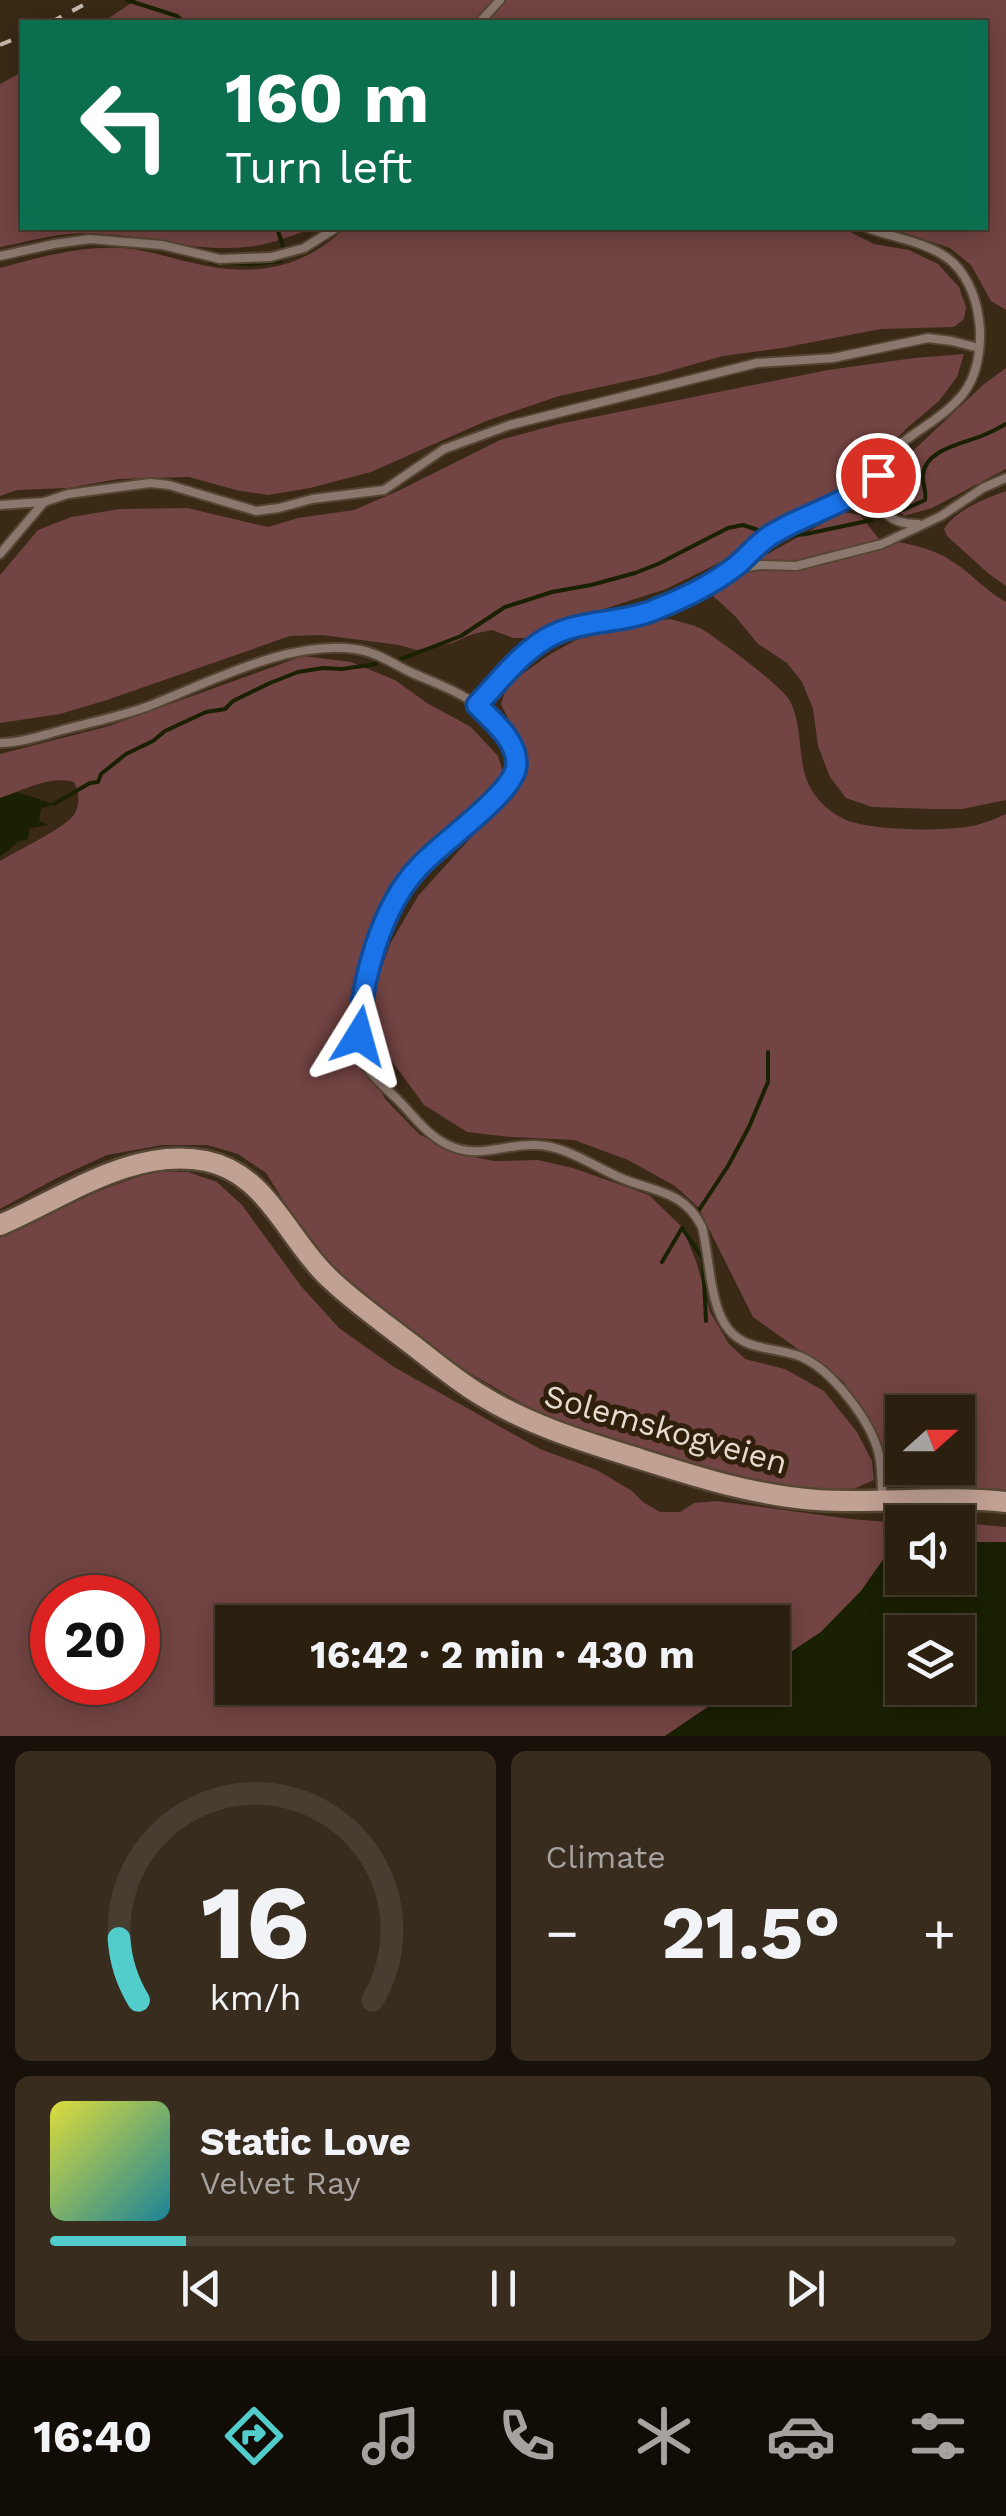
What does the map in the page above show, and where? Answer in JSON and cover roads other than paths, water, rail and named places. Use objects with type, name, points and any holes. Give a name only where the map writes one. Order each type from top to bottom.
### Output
[{"type":"street","name":"Solemskogveien","points":[[0,1225],[87,1183],[136,1166],[178,1159],[219,1164],[262,1192],[328,1278],[461,1383],[528,1421],[664,1471],[789,1497],[1006,1502]]},
{"type":"lane","points":[[482,20],[500,0]]},
{"type":"lane","points":[[0,256],[90,239],[162,246],[220,258],[272,257],[304,248],[333,230]]},
{"type":"lane","points":[[477,705],[526,652],[546,638],[568,628],[652,611],[732,568],[768,536],[868,486],[898,446],[964,393],[979,348],[977,306],[971,288],[957,266],[935,250],[874,230]]},
{"type":"lane","points":[[0,506],[150,483],[256,512],[312,499],[384,490],[444,449],[510,424],[757,363],[833,358],[928,338],[979,348]]},
{"type":"lane","points":[[878,475],[878,501],[886,514],[902,523],[923,524]]},
{"type":"lane","points":[[732,568],[796,566],[882,544],[1006,478]]},
{"type":"lane","points":[[0,554],[44,502]]},
{"type":"lane","points":[[0,744],[140,709],[280,656],[330,647],[380,656],[477,705],[507,738],[515,756],[515,772],[501,794],[417,868],[390,907],[361,1009],[359,1036],[364,1062],[420,1124],[449,1146],[478,1152],[540,1144],[668,1194],[684,1204],[702,1227],[724,1322],[747,1344],[796,1355],[827,1373],[874,1438],[879,1452],[882,1500]]},
{"type":"waterway","points":[[127,0],[182,20]]},
{"type":"waterway","points":[[278,230],[283,246]]},
{"type":"waterway","points":[[210,262],[281,261]]},
{"type":"waterway","points":[[903,510],[925,500],[925,466],[938,453],[1006,424]]},
{"type":"waterway","points":[[788,536],[872,520]]},
{"type":"waterway","points":[[401,659],[461,636],[505,607],[635,573],[728,528],[743,525],[758,530]]},
{"type":"waterway","points":[[54,804],[98,782],[101,774],[126,754],[165,731],[206,712],[225,709],[270,683],[298,672],[376,664]]},
{"type":"waterway","points":[[699,1210],[749,1127],[768,1082],[768,1052]]},
{"type":"waterway","points":[[662,1262],[682,1228],[703,1259],[706,1321]]},
{"type":"railway","points":[[55,20],[93,0]]},
{"type":"railway","points":[[0,45],[20,37]]}]
